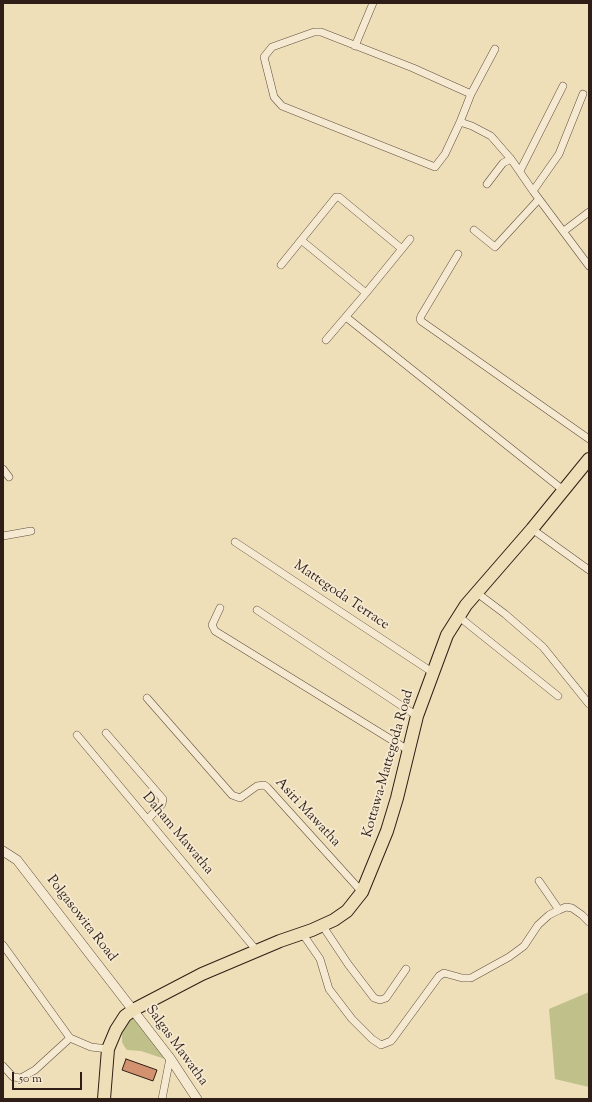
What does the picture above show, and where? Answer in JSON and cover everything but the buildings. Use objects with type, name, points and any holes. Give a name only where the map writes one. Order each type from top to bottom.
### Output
[{"type":"main road","name":"Kottawa-Mattegoda Road","points":[[104,1099],[108,1049],[116,1030],[125,1016],[133,1010],[202,974],[257,950],[302,934],[334,920],[347,911],[362,892],[387,831],[397,798],[417,716],[432,672],[447,635],[466,605],[532,529],[563,490],[587,464]]},
{"type":"street","points":[[355,46],[373,3]]},
{"type":"street","points":[[471,94],[413,68],[321,32],[314,32],[272,47],[264,57],[274,97],[282,106],[436,167],[446,154],[471,94],[495,49]]},
{"type":"street","points":[[520,171],[562,86]]},
{"type":"street","points":[[533,191],[559,154],[584,94]]},
{"type":"street","points":[[460,122],[472,126],[491,136],[511,159],[589,266]]},
{"type":"street","points":[[487,184],[503,163],[511,159]]},
{"type":"street","points":[[282,265],[334,198],[339,197],[402,249]]},
{"type":"street","points":[[474,230],[495,247],[539,199]]},
{"type":"street","points":[[564,231],[589,212]]},
{"type":"street","points":[[326,340],[410,239]]},
{"type":"street","points":[[301,240],[366,293]]},
{"type":"street","points":[[458,254],[421,316],[421,321],[589,439]]},
{"type":"street","points":[[346,317],[563,490]]},
{"type":"street","points":[[3,469],[9,477]]},
{"type":"street","points":[[532,529],[589,570]]},
{"type":"street","points":[[3,536],[31,531]]},
{"type":"street","name":"Mattegoda Terrace","points":[[235,542],[432,672]]},
{"type":"street","points":[[477,593],[505,614],[543,647],[589,704]]},
{"type":"street","points":[[220,608],[212,624],[215,631],[408,750]]},
{"type":"street","points":[[257,610],[417,716]]},
{"type":"street","points":[[458,616],[558,696]]},
{"type":"street","name":"Asiri Mawatha","points":[[147,698],[232,795],[240,798],[257,786],[264,785],[267,787],[362,892]]},
{"type":"street","points":[[106,733],[163,799],[162,804],[148,819]]},
{"type":"street","name":"Daham Mawatha","points":[[77,735],[257,950]]},
{"type":"street","name":"Polgasowita Road","points":[[3,849],[17,860],[133,1010]]},
{"type":"street","points":[[539,881],[559,910]]},
{"type":"street","points":[[302,934],[320,959],[329,989],[352,1019],[372,1039],[381,1045],[391,1042],[439,976],[444,973],[462,978],[471,978],[509,957],[524,946],[538,925],[549,915],[566,907],[572,908],[589,922]]},
{"type":"street","points":[[322,925],[348,964],[374,998],[380,1000],[386,998],[406,969]]},
{"type":"street","points":[[3,945],[70,1038],[91,1047],[108,1049]]},
{"type":"street","name":"Salgas Mawatha","points":[[133,1010],[170,1058],[197,1099]]},
{"type":"street","points":[[3,1066],[13,1077],[21,1078],[35,1070],[70,1038]]},
{"type":"street","points":[[162,1099],[170,1058]]},
{"type":"green space","points":[[589,992],[589,1087],[555,1079],[549,1009]]},
{"type":"green space","points":[[132,1012],[167,1057],[165,1059],[141,1051],[127,1050],[124,1046],[122,1042],[122,1029]]}]
